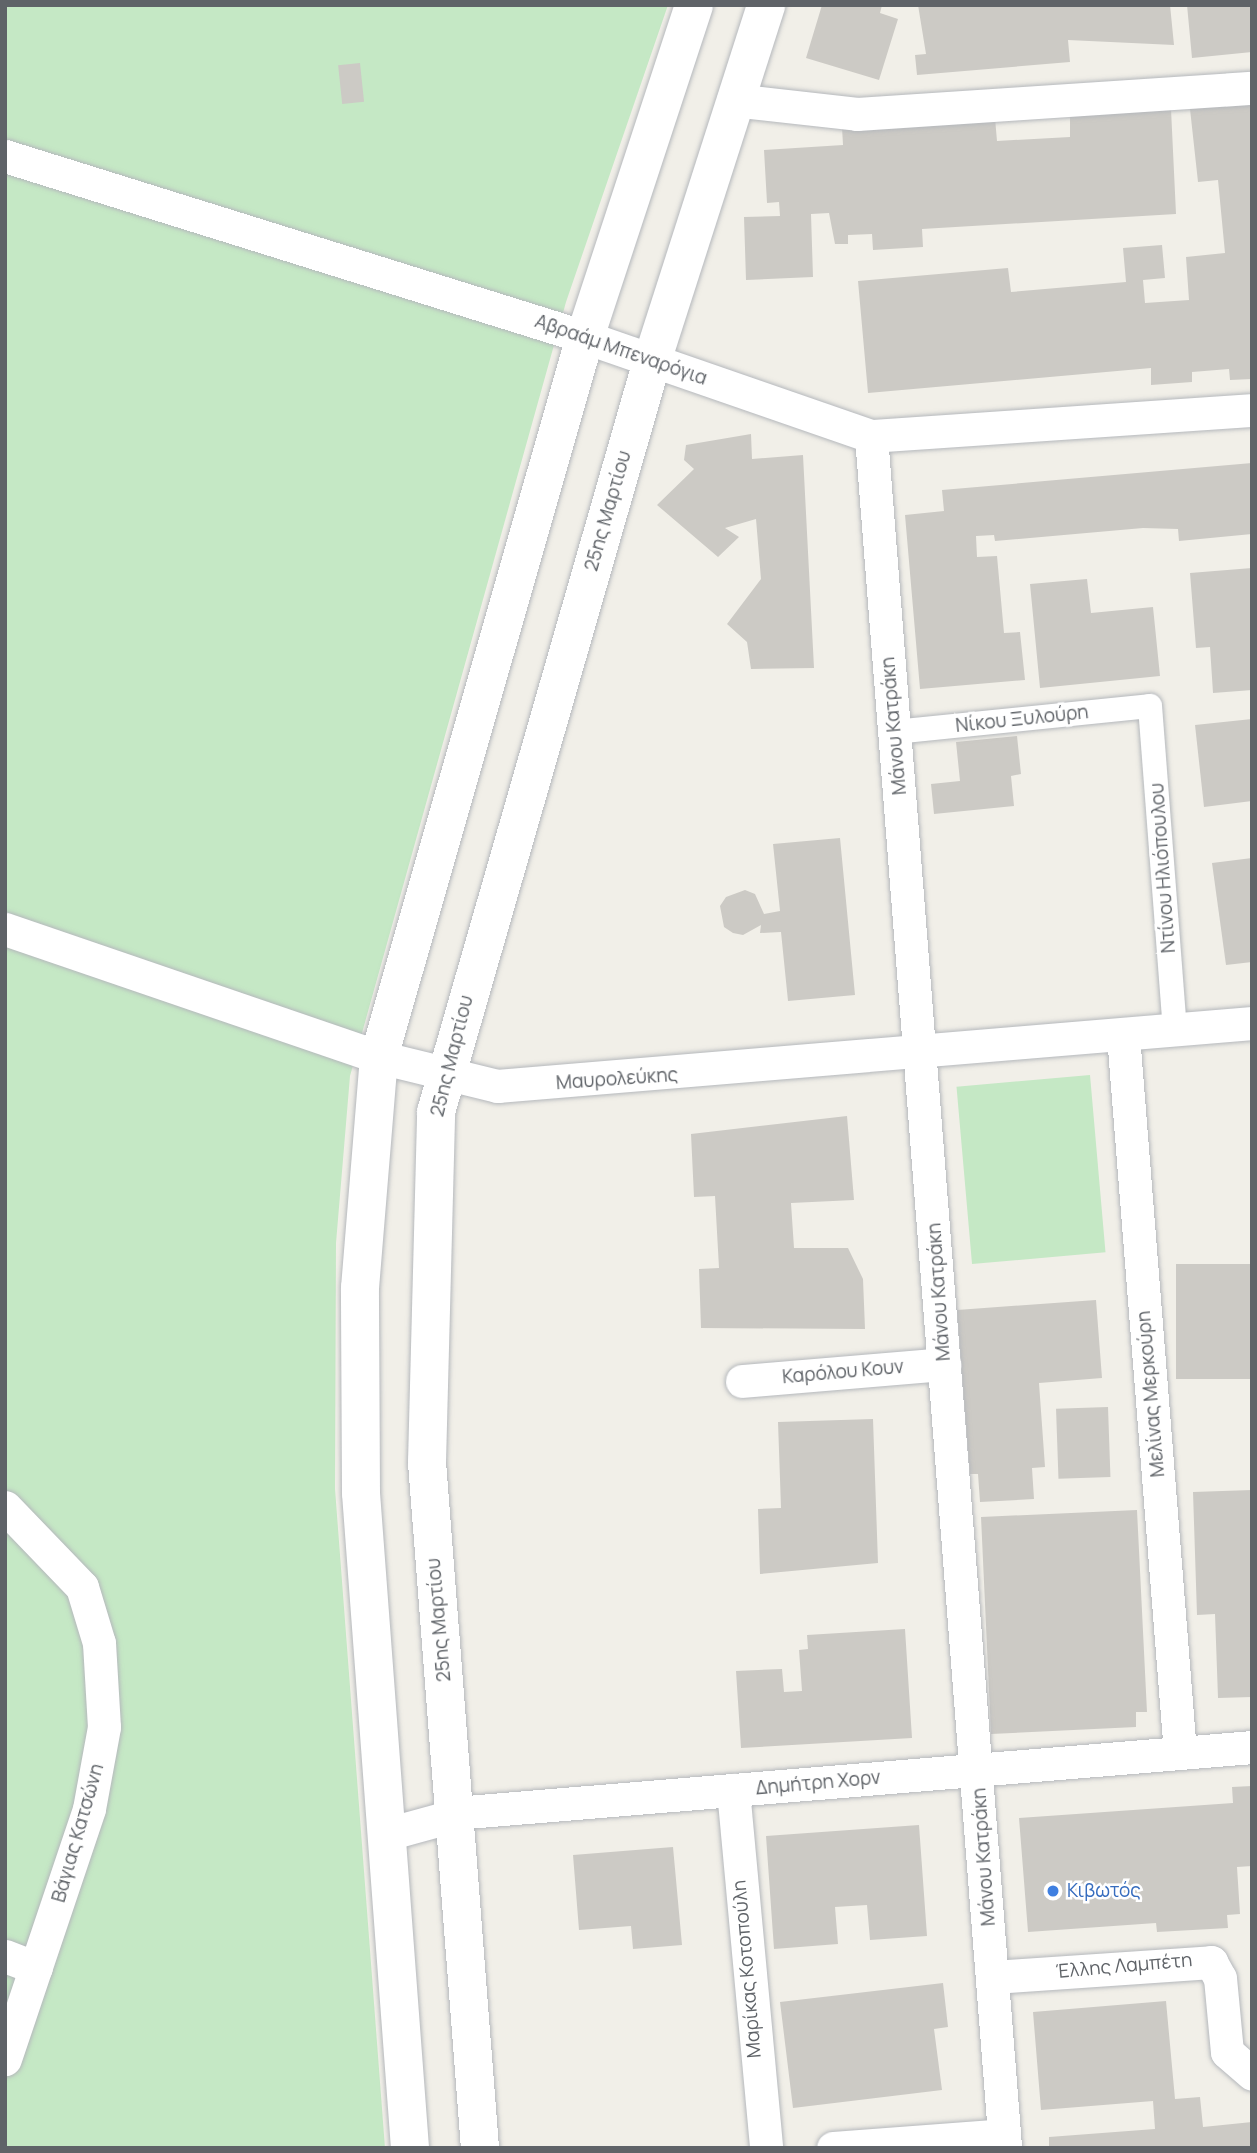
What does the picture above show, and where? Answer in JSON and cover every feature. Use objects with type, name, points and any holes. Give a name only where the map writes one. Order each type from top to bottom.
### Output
[{"type":"street","points":[[410,2148],[361,1493],[358,1359],[379,1056],[585,337],[694,5]]},
{"type":"street","name":"25ης Μαρτίου","points":[[480,2148],[426,1462],[431,1190],[444,1076],[652,361],[733,100],[766,5]]},
{"type":"street","points":[[733,100],[857,114],[1252,88]]},
{"type":"street","name":"Αβραάμ Μπεναρόγια","points":[[5,156],[585,337],[871,436],[1252,410]]},
{"type":"street","name":"Μάνου Κατράκη","points":[[871,436],[978,1770],[1004,2141]]},
{"type":"street","name":"Νίκου Ξυλούρη","points":[[894,733],[1150,706]]},
{"type":"street","name":"Ντίνου Ηλιόπουλου","points":[[1150,706],[1175,1030]]},
{"type":"street","name":"Μαυρολεύκης","points":[[5,929],[379,1056],[444,1076],[511,1087],[1252,1023]]},
{"type":"street","name":"Μελίνας Μερκούρη","points":[[1123,1035],[1180,1753]]},
{"type":"street","name":"Καρόλου Κουν","points":[[741,1381],[944,1364]]},
{"type":"street","name":"Βάγιας Κατσώνη","points":[[5,1507],[82,1587],[99,1643],[99,1765],[5,2059]]},
{"type":"street","name":"Δημήτρη Χορν","points":[[387,1834],[455,1814],[1252,1747]]},
{"type":"street","name":"Μαρίκας Κοτοπούλη","points":[[733,1790],[766,2148]]},
{"type":"street","points":[[5,1956],[36,1968]]},
{"type":"street","name":"Έλλης Λαμπέτη","points":[[993,1978],[1210,1962],[1220,1979],[1227,2052],[1252,2074]]},
{"type":"street","points":[[833,2148],[1004,2141]]},
{"type":"green space","points":[[5,5],[668,5],[566,302],[350,1076],[336,1243],[335,1489],[385,2148],[5,2148]]},
{"type":"green space","points":[[1090,1075],[1106,1252],[972,1264],[957,1087]]},
{"type":"building","points":[[822,5],[882,5],[880,13],[898,19],[879,80],[806,58]]},
{"type":"building","points":[[918,5],[1170,5],[1174,45],[1068,40],[1070,62],[917,75],[915,55],[926,54]]},
{"type":"building","points":[[1187,5],[1252,5],[1252,52],[1192,58]]},
{"type":"building","points":[[360,63],[364,102],[342,104],[338,65]]},
{"type":"building","points":[[1252,102],[1252,379],[1230,380],[1229,369],[1192,372],[1192,382],[1151,385],[1151,368],[868,393],[858,281],[1008,268],[1011,292],[1126,282],[1123,248],[1162,245],[1165,278],[1143,280],[1145,303],[1189,300],[1186,257],[1225,253],[1218,180],[1198,182],[1190,109]]},
{"type":"building","points":[[1171,109],[1176,214],[922,229],[923,247],[873,250],[872,234],[848,235],[848,244],[835,244],[829,213],[811,214],[813,277],[746,280],[744,217],[780,216],[779,202],[767,203],[764,150],[843,145],[842,127],[995,118],[997,141],[1070,137],[1070,114]]},
{"type":"building","points":[[751,434],[752,459],[803,455],[814,668],[751,669],[747,642],[727,624],[761,579],[756,519],[725,528],[739,537],[718,557],[657,505],[694,469],[684,460],[686,445]]},
{"type":"building","points":[[1252,463],[1252,534],[1179,541],[1178,529],[1143,528],[995,541],[994,535],[976,536],[977,557],[997,556],[1004,633],[1020,632],[1025,680],[920,689],[905,515],[944,511],[942,490]]},
{"type":"building","points":[[1252,568],[1252,690],[1213,693],[1210,647],[1196,648],[1190,573]]},
{"type":"building","points":[[1087,579],[1091,613],[1153,607],[1160,676],[1040,688],[1030,584]]},
{"type":"building","points":[[1252,719],[1252,801],[1204,807],[1195,725]]},
{"type":"building","points":[[1017,736],[1021,774],[1011,776],[1014,806],[934,814],[931,784],[960,781],[956,742]]},
{"type":"building","points":[[840,838],[855,995],[788,1001],[781,932],[760,933],[761,925],[743,935],[733,933],[724,927],[720,906],[726,897],[745,890],[755,894],[764,914],[780,911],[773,844]]},
{"type":"building","points":[[1252,858],[1252,962],[1226,965],[1212,863]]},
{"type":"building","points":[[847,1116],[854,1200],[791,1203],[794,1248],[848,1248],[863,1279],[865,1329],[701,1328],[699,1269],[719,1268],[715,1196],[694,1197],[691,1134]]},
{"type":"building","points":[[1176,1264],[1252,1264],[1252,1379],[1176,1379]]},
{"type":"building","points":[[1096,1300],[1102,1378],[1039,1383],[1045,1467],[1032,1468],[1034,1499],[980,1502],[978,1474],[970,1474],[957,1310]]},
{"type":"building","points":[[1108,1407],[1110,1477],[1058,1479],[1056,1409]]},
{"type":"building","points":[[873,1419],[878,1563],[760,1574],[758,1509],[781,1508],[778,1422]]},
{"type":"building","points":[[1252,1490],[1252,1697],[1218,1698],[1215,1614],[1197,1615],[1193,1492]]},
{"type":"building","points":[[1137,1510],[1147,1712],[1136,1712],[1136,1727],[991,1734],[981,1517]]},
{"type":"building","points":[[905,1629],[912,1738],[741,1748],[736,1671],[782,1669],[784,1692],[802,1691],[799,1650],[808,1649],[807,1635]]},
{"type":"building","points":[[1252,1786],[1252,1866],[1237,1867],[1240,1914],[1227,1915],[1228,1928],[1157,1932],[1156,1923],[1028,1932],[1019,1818],[1233,1803],[1232,1787]]},
{"type":"building","points":[[919,1825],[927,1936],[870,1940],[867,1905],[835,1907],[838,1944],[774,1949],[766,1836]]},
{"type":"building","points":[[673,1847],[682,1945],[633,1949],[631,1926],[579,1930],[573,1855]]},
{"type":"building","points":[[943,1983],[948,2027],[934,2029],[942,2090],[793,2108],[780,2002]]},
{"type":"building","points":[[1166,2001],[1175,2099],[1200,2097],[1203,2127],[1252,2122],[1252,2148],[1049,2148],[1049,2137],[1155,2129],[1153,2101],[1041,2110],[1033,2012]]},
{"type":"place","name":"Κιβωτός","points":[[1053,1891]]}]
